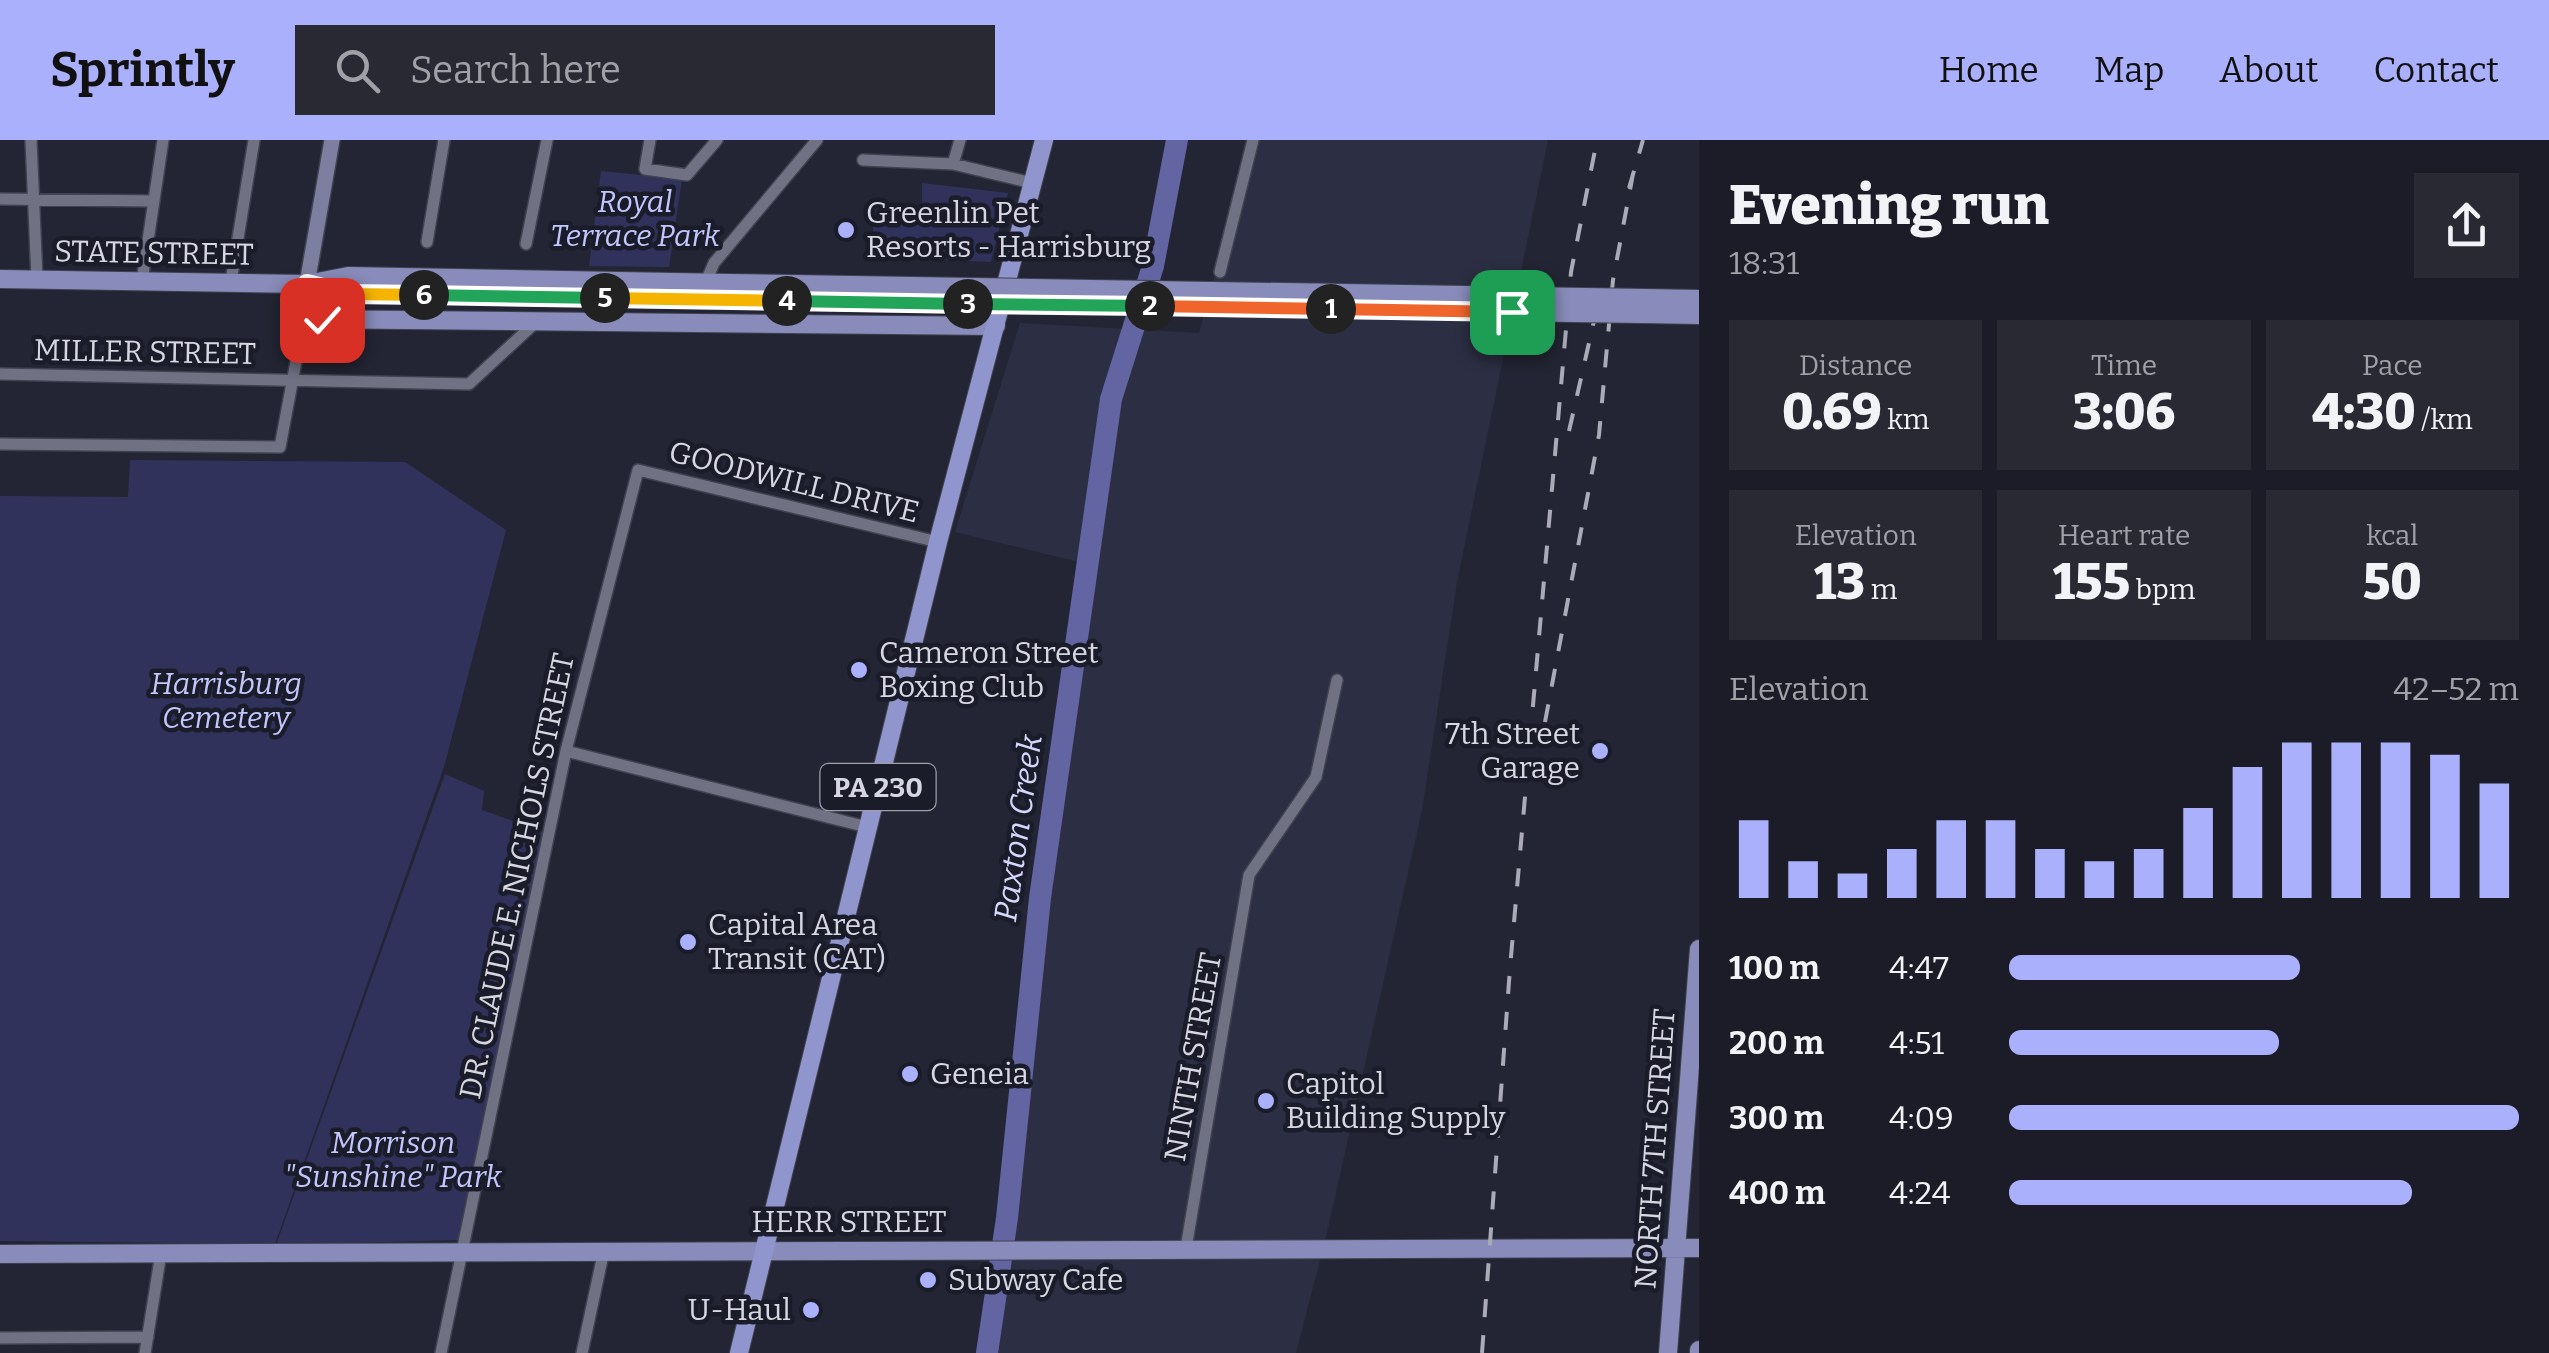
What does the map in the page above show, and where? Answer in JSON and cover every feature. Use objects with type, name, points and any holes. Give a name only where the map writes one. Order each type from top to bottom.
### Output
[{"type":"highway","name":"PA 230","points":[[738,1353],[938,542],[1044,140]]},
{"type":"main road","points":[[332,140],[304,319],[996,326]]},
{"type":"main road","name":"STATE STREET","points":[[0,279],[307,284],[347,294],[728,291],[1697,307]]},
{"type":"main road","name":"NORTH 7TH STREET","points":[[1668,1353],[1699,948]]},
{"type":"main road","name":"HERR STREET","points":[[0,1254],[604,1248],[1699,1248]]},
{"type":"street","points":[[30,140],[37,279]]},
{"type":"street","points":[[142,280],[163,140]]},
{"type":"street","points":[[231,282],[254,140]]},
{"type":"street","points":[[427,242],[444,140]]},
{"type":"street","points":[[526,244],[547,140]]},
{"type":"street","points":[[650,140],[646,169],[687,175],[717,140]]},
{"type":"street","points":[[704,291],[714,263],[817,140]]},
{"type":"street","points":[[954,164],[960,140]]},
{"type":"street","points":[[1220,272],[1254,140]]},
{"type":"street","points":[[862,160],[954,164],[1032,183]]},
{"type":"street","points":[[0,199],[153,201]]},
{"type":"street","points":[[0,444],[280,447],[304,319]]},
{"type":"street","name":"MILLER STREET","points":[[0,374],[470,384],[536,322]]},
{"type":"street","name":"GOODWILL DRIVE","points":[[638,470],[938,542]]},
{"type":"street","name":"DR. CLAUDE E. NICHOLS STREET","points":[[440,1353],[566,751],[638,470]]},
{"type":"street","name":"NINTH STREET","points":[[1186,1248],[1250,875],[1316,777],[1337,680]]},
{"type":"street","points":[[566,751],[867,828]]},
{"type":"street","points":[[582,1353],[604,1248]]},
{"type":"street","points":[[145,1353],[162,1253]]},
{"type":"street","points":[[0,1338],[148,1337]]},
{"type":"shaded area","points":[[1252,140],[1548,140],[1457,582],[1422,810],[1326,1237],[1296,1353],[979,1353],[1092,565],[955,532],[1020,323],[1199,333]]},
{"type":"green space","name":"Royal Terrace Park","points":[[601,171],[682,179],[669,267],[589,266]]},
{"type":"green space","points":[[922,183],[1008,193],[991,262],[873,257],[873,208],[922,206]]},
{"type":"green space","name":"Harrisburg Cemetery","points":[[130,460],[405,462],[506,530],[444,767],[275,1244],[0,1241],[0,496],[128,497]]},
{"type":"green space","name":"Morrison \"Sunshine\" Park","points":[[445,774],[484,791],[482,810],[546,833],[459,1240],[276,1245]]},
{"type":"waterway","name":"Paxton Creek","points":[[987,1353],[1007,1218],[1040,898],[1111,399],[1153,266],[1177,140]]},
{"type":"railway","points":[[1482,1353],[1510,968],[1571,272],[1597,140]]},
{"type":"railway","points":[[1629,188],[1643,140]]},
{"type":"railway","points":[[1545,722],[1599,435],[1613,280],[1633,174]]},
{"type":"railway","points":[[1569,431],[1601,290]]},
{"type":"place","name":"Greenlin Pet Resorts - Harrisburg","points":[[846,230]]},
{"type":"place","name":"Cameron Street Boxing Club","points":[[859,670]]},
{"type":"place","name":"7th Street Garage","points":[[1600,751]]},
{"type":"place","name":"Capital Area Transit (CAT)","points":[[688,942]]},
{"type":"place","name":"Geneia","points":[[910,1074]]},
{"type":"place","name":"Capitol Building Supply","points":[[1266,1101]]},
{"type":"place","name":"Subway Cafe","points":[[928,1280]]},
{"type":"place","name":"U-Haul","points":[[811,1310]]},
{"type":"route","points":[[322,320],[304,319],[307,284],[347,294],[1512,312]]}]
